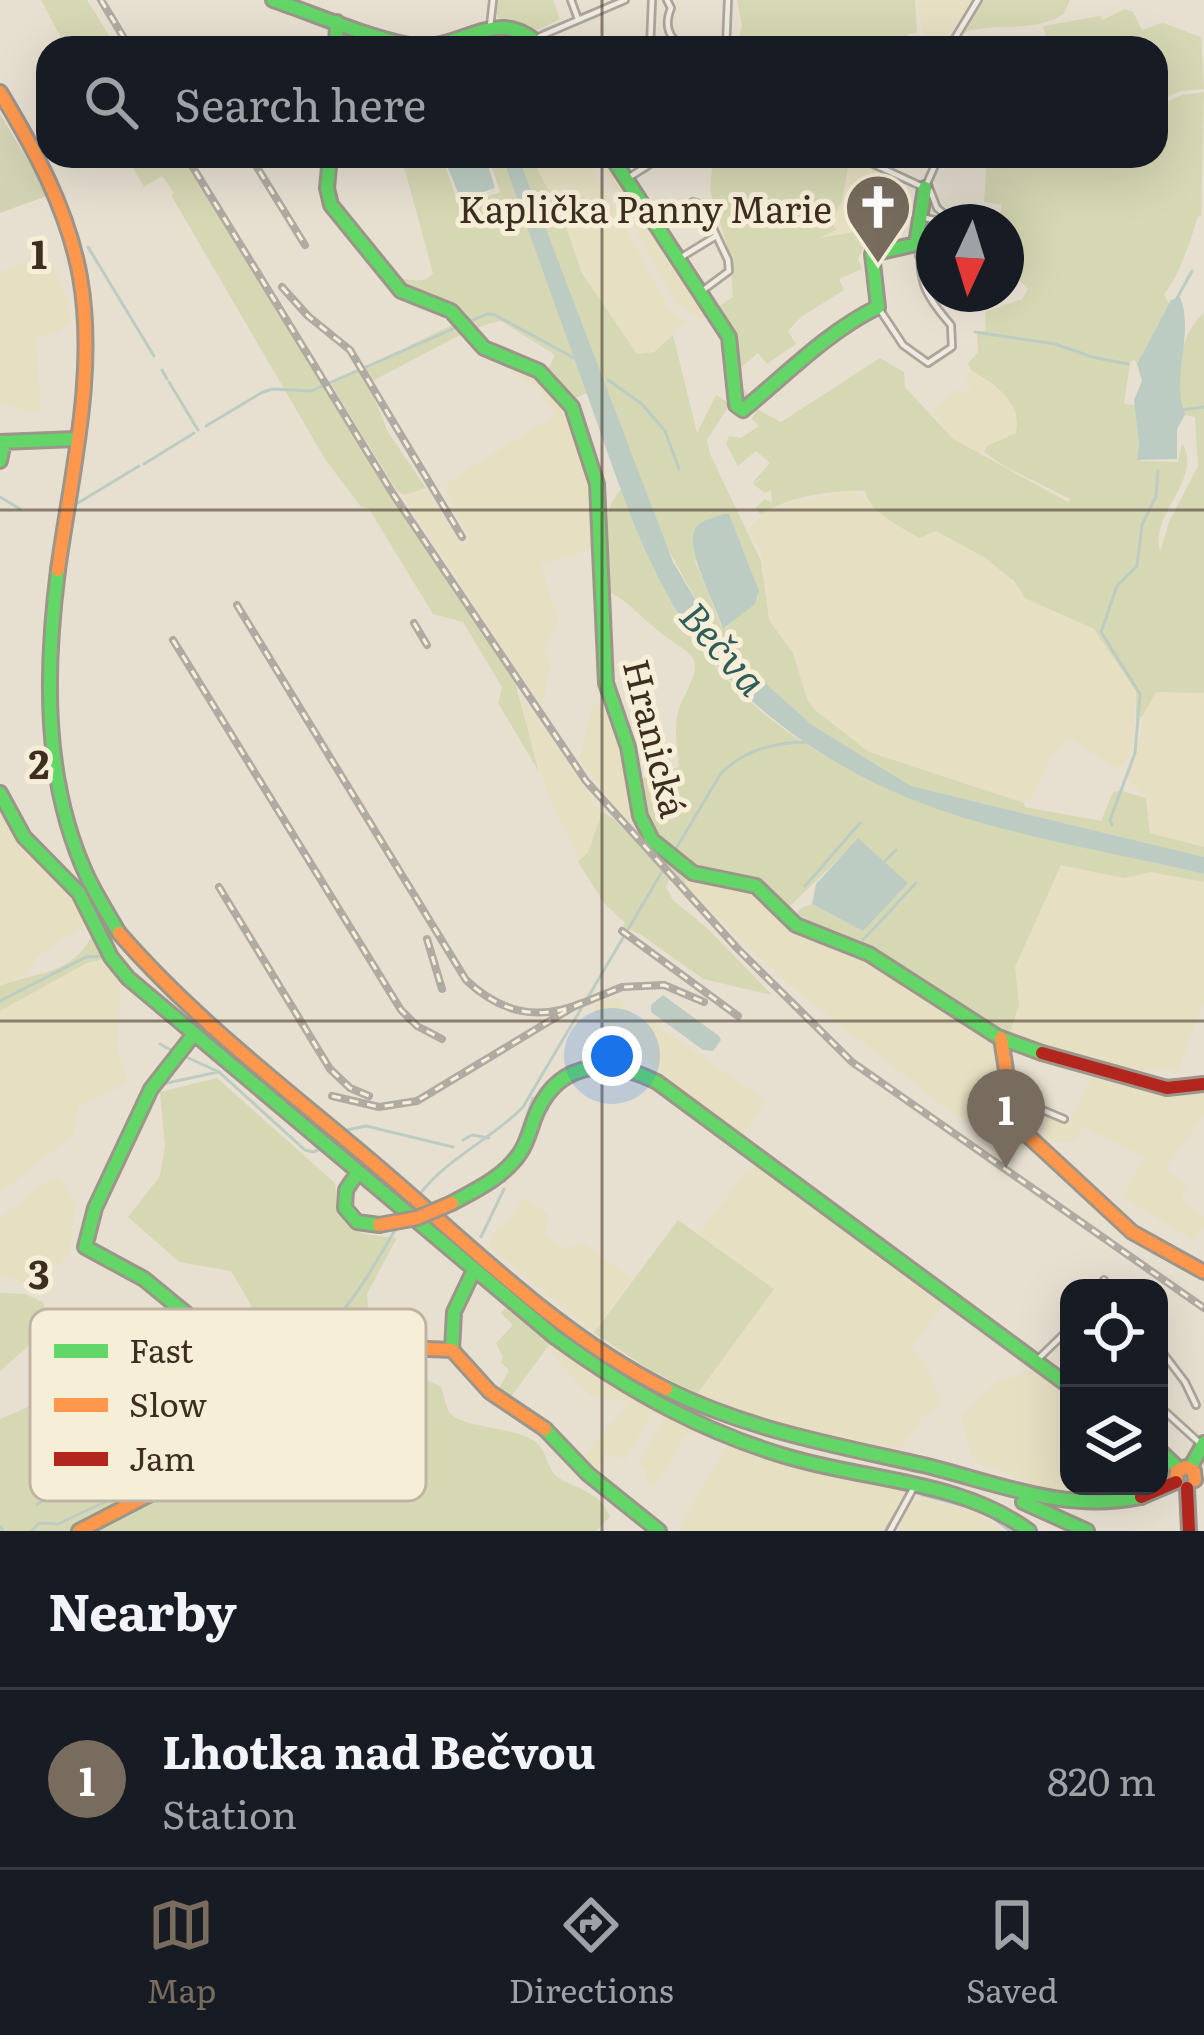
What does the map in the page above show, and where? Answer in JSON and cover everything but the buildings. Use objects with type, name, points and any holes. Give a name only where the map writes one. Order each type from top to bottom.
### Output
[{"type":"main road","points":[[274,0],[381,36]]},
{"type":"main road","points":[[336,36],[337,22]]},
{"type":"main road","points":[[465,36],[511,25],[529,36]]},
{"type":"main road","points":[[0,96],[36,157]]},
{"type":"main road","points":[[42,168],[64,215],[83,293],[86,342],[49,662],[49,743],[69,835],[89,883],[146,972],[174,1003],[601,1357],[676,1401],[759,1435],[823,1453],[1090,1506],[1141,1497],[1189,1478]]},
{"type":"main road","name":"Hranická","points":[[329,168],[328,193],[337,213],[401,291],[448,309],[484,348],[548,378],[577,420],[598,484],[608,693],[627,742],[642,823],[652,839],[698,876],[756,886],[796,925],[869,954],[1001,1038],[1057,1059],[1170,1089],[1204,1084]]},
{"type":"main road","points":[[618,168],[729,337],[736,405],[743,410],[839,326],[878,307],[872,254],[883,249],[909,250],[916,239]]},
{"type":"main road","points":[[924,204],[927,189]]},
{"type":"main road","points":[[56,439],[78,424]]},
{"type":"main road","points":[[56,439],[70,447],[74,459]]},
{"type":"main road","points":[[0,461],[2,442],[76,439]]},
{"type":"main road","points":[[0,794],[24,837],[80,892],[118,968],[574,1353],[680,1417],[779,1454],[986,1504],[1029,1531]]},
{"type":"main road","points":[[119,933],[202,1017],[550,1311],[629,1369],[760,1430],[948,1471],[1035,1496]]},
{"type":"main road","points":[[183,1309],[144,1279],[85,1247],[95,1208],[151,1089],[194,1034]]},
{"type":"main road","points":[[1001,1038],[1010,1096],[1024,1132],[1132,1232],[1204,1272]]},
{"type":"main road","points":[[358,1172],[346,1190],[345,1208],[359,1223],[379,1225],[418,1218],[452,1203],[511,1164],[551,1088],[561,1080],[593,1064],[628,1066],[673,1094],[1060,1380]]},
{"type":"main road","points":[[474,1270],[454,1312],[452,1350],[490,1392],[542,1426],[588,1474],[659,1531]]},
{"type":"main road","points":[[426,1349],[452,1350]]},
{"type":"main road","points":[[1189,1531],[1189,1478],[1203,1444]]},
{"type":"main road","points":[[946,1477],[1015,1498],[1087,1531]]},
{"type":"main road","points":[[79,1531],[140,1501]]},
{"type":"street","points":[[486,28],[493,0]]},
{"type":"street","points":[[571,0],[578,20]]},
{"type":"street","points":[[552,36],[625,0]]},
{"type":"street","points":[[650,36],[652,0]]},
{"type":"street","points":[[667,0],[671,8],[666,22],[673,36]]},
{"type":"street","points":[[726,36],[728,0]]},
{"type":"street","points":[[957,36],[978,0]]},
{"type":"street","points":[[626,180],[645,168]]},
{"type":"street","points":[[875,168],[927,189],[934,204]]},
{"type":"street","points":[[927,189],[934,168]]},
{"type":"street","points":[[655,227],[698,201],[729,271],[699,293]]},
{"type":"street","points":[[676,261],[716,236]]},
{"type":"street","points":[[878,307],[903,345],[928,363],[952,347],[951,325],[940,312]]},
{"type":"street","points":[[1010,1096],[1064,1119]]},
{"type":"street","points":[[1035,1362],[1060,1337]]},
{"type":"street","points":[[1168,1360],[1196,1405]]},
{"type":"street","points":[[1168,1414],[1203,1444]]},
{"type":"street","points":[[890,1531],[914,1484]]},
{"type":"shaded area","points":[[916,0],[974,0],[947,36],[926,36]]},
{"type":"shaded area","points":[[536,168],[593,168],[670,310],[686,321],[657,349],[637,354],[589,283]]},
{"type":"shaded area","points":[[602,168],[615,168],[648,221],[646,225],[650,224],[707,309],[704,320],[676,304]]},
{"type":"shaded area","points":[[848,168],[871,168],[884,175],[880,187],[900,194],[896,226],[886,229],[881,243],[875,241],[873,228],[864,223],[854,224],[846,233],[820,237],[833,233],[832,221],[842,201]]},
{"type":"shaded area","points":[[50,259],[68,301],[70,322],[60,331],[36,338],[41,409],[35,413],[0,403],[0,272]]},
{"type":"shaded area","points":[[510,363],[543,378],[560,396],[577,430],[588,469],[598,543],[541,565],[558,622],[544,649],[551,664],[542,707],[404,498],[412,491],[426,491],[461,546],[470,541],[447,483],[555,415],[538,388],[507,369]]},
{"type":"shaded area","points":[[971,370],[1010,397],[1019,427],[975,454],[951,438],[932,413],[956,389],[963,393],[972,385],[965,378]]},
{"type":"shaded area","points":[[847,491],[916,537],[936,531],[966,545],[1008,576],[1020,593],[1094,628],[1136,691],[1128,758],[1113,767],[1068,737],[1049,761],[1031,799],[1024,803],[869,752],[821,715],[807,699],[793,653],[768,618],[761,551],[748,529],[772,507]]},
{"type":"shaded area","points":[[1161,690],[1204,693],[1204,847],[1150,833],[1148,800],[1126,777],[1137,751],[1146,705]]},
{"type":"shaded area","points":[[517,697],[524,700],[602,812],[580,859],[550,800]]},
{"type":"shaded area","points":[[600,703],[617,728],[626,755],[633,823],[623,817],[579,760],[592,707]]},
{"type":"shaded area","points":[[0,810],[20,845],[70,888],[87,923],[37,957],[27,975],[0,986]]},
{"type":"shaded area","points":[[1069,864],[1124,878],[1151,872],[1204,882],[1204,1001],[1178,1070],[1138,1072],[1094,1065],[1011,1034],[1019,1005],[1015,967],[1057,869]]},
{"type":"shaded area","points":[[684,877],[749,886],[800,932],[864,956],[969,1023],[997,1049],[1005,1091],[1002,1105],[993,1108],[979,1126],[952,1113],[792,987],[725,926],[685,884]]},
{"type":"shaded area","points":[[99,958],[109,962],[120,989],[118,1051],[127,1080],[78,1107],[74,1134],[0,1193],[0,1011]]},
{"type":"shaded area","points":[[617,997],[636,1019],[650,1021],[766,1100],[741,1138],[594,1017],[595,1004]]},
{"type":"shaded area","points":[[1094,1074],[1168,1091],[1204,1087],[1204,1115],[1165,1169],[1188,1186],[1181,1198],[1204,1217],[1204,1227],[1194,1242],[1123,1196],[1145,1157],[1084,1127],[1073,1142],[1044,1142],[1048,1114],[1066,1123],[1070,1120]]},
{"type":"shaded area","points":[[754,1163],[944,1303],[912,1347],[926,1364],[942,1404],[924,1415],[901,1448],[797,1431],[697,1394],[774,1289],[699,1235],[747,1170],[761,1179],[751,1171]]},
{"type":"shaded area","points":[[52,1177],[62,1181],[76,1204],[70,1252],[60,1264],[26,1282],[0,1276],[0,1218]]},
{"type":"shaded area","points":[[524,1197],[548,1214],[545,1236],[565,1248],[584,1244],[632,1279],[594,1333],[489,1247],[497,1227],[507,1223]]},
{"type":"shaded area","points":[[552,1341],[637,1400],[697,1430],[694,1435],[687,1433],[656,1485],[644,1479],[648,1471],[638,1464],[664,1418],[653,1412],[625,1460],[607,1453],[594,1474],[579,1460],[630,1402],[591,1397],[547,1349]]},
{"type":"shaded area","points":[[1035,1368],[1060,1386],[1060,1495],[978,1463],[971,1454],[961,1416],[998,1381]]},
{"type":"shaded area","points":[[728,1444],[782,1464],[897,1487],[902,1498],[884,1531],[677,1531]]},
{"type":"shaded area","points":[[1060,1495],[1118,1495],[1105,1499]]},
{"type":"shaded area","points":[[923,1498],[977,1513],[1005,1531],[902,1531],[905,1512]]},
{"type":"green space","points":[[41,0],[87,0],[110,36],[60,36]]},
{"type":"green space","points":[[499,0],[553,0],[560,19],[538,30],[500,19],[495,12]]},
{"type":"green space","points":[[737,0],[915,0],[917,33],[740,36]]},
{"type":"green space","points":[[982,0],[1070,0],[1064,14],[1050,21],[960,34]]},
{"type":"green space","points":[[1124,9],[1133,12],[1142,30],[1163,23],[1201,37],[1204,89],[1168,97],[1168,36],[1046,36],[1043,26],[1100,16],[1103,20]]},
{"type":"green space","points":[[1204,92],[1201,217],[1164,294],[1169,304],[1137,364],[1134,359],[1130,363],[1124,404],[1135,405],[1140,461],[1178,462],[1182,443],[1187,456],[1182,483],[1162,524],[1160,552],[1169,522],[1198,466],[1195,417],[1185,415],[1179,375],[1188,334],[1204,313],[1204,693],[1156,692],[1142,717],[1136,716],[1136,691],[1094,629],[1025,598],[1014,581],[984,557],[936,531],[919,538],[895,524],[873,506],[865,491],[811,496],[761,515],[755,508],[765,499],[772,503],[771,490],[765,493],[753,484],[764,477],[752,483],[770,463],[756,451],[738,466],[726,444],[729,436],[741,438],[759,426],[752,419],[757,409],[781,422],[880,358],[904,372],[905,387],[953,439],[1068,502],[1070,499],[984,452],[987,446],[1016,433],[1017,422],[1005,396],[968,363],[978,352],[977,332],[986,331],[985,312],[1024,312],[1028,289],[1024,285],[1024,204],[984,202],[986,168],[1168,168],[1168,101]]},
{"type":"green space","points":[[0,114],[49,195],[0,213]]},
{"type":"green space","points":[[133,168],[190,168],[391,495],[515,682],[539,772],[498,703],[502,687],[463,622],[433,614],[369,509],[361,507],[325,459],[174,193],[162,176],[144,187]]},
{"type":"green space","points":[[404,168],[446,168],[459,207],[500,192],[492,168],[506,168],[587,393],[572,400],[547,371],[555,355],[501,321],[456,337],[376,379],[369,385],[388,432],[426,488],[404,495],[397,491],[331,384],[454,324],[453,316],[394,278],[420,280],[433,273]]},
{"type":"green space","points":[[522,168],[537,168],[565,224],[582,273],[637,354],[654,352],[673,335],[697,433],[716,395],[730,404],[707,440],[710,454],[761,561],[769,620],[793,653],[807,699],[816,711],[869,752],[1025,807],[1101,821],[1113,792],[1146,798],[1150,833],[1204,847],[1204,857],[911,786],[812,725],[745,665],[707,619],[659,533]],"holes":[[[728,514],[758,598],[726,628],[695,561]]]},
{"type":"green space","points":[[712,168],[848,168],[842,201],[832,221],[836,230],[820,238],[865,230],[871,234],[858,259],[862,269],[839,279],[844,290],[801,317],[788,331],[796,344],[767,364],[758,353],[742,367],[742,386],[752,400],[742,407],[736,392],[734,334],[730,336],[712,311],[733,297],[730,255],[710,190]]},
{"type":"green space","points":[[621,489],[678,614],[724,676],[780,726],[842,765],[911,796],[1057,840],[1204,874],[1204,882],[1151,872],[1124,878],[1061,865],[1015,967],[1019,1005],[1010,1033],[994,1032],[934,992],[792,920],[801,908],[812,904],[863,931],[859,839],[785,911],[741,885],[686,877],[685,884],[681,883],[644,841],[641,779],[679,767],[677,717],[695,665],[688,652],[605,590],[606,524]]},
{"type":"green space","points":[[602,812],[670,879],[666,887],[673,900],[772,995],[703,979],[623,927],[625,923],[604,903],[578,862],[588,852]]},
{"type":"green space","points":[[92,936],[107,958],[87,963],[0,1011],[0,986],[63,965]]},
{"type":"green space","points":[[217,1078],[335,1183],[340,1212],[350,1228],[397,1238],[367,1294],[368,1309],[252,1309],[231,1271],[179,1262],[128,1217],[160,1176],[165,1146],[160,1092]]},
{"type":"green space","points":[[678,1220],[774,1289],[697,1394],[594,1333]]},
{"type":"green space","points":[[0,1293],[25,1294],[43,1302],[44,1309],[30,1309],[30,1344],[0,1371]]},
{"type":"green space","points":[[508,1305],[552,1341],[507,1402],[496,1394],[509,1370],[500,1362],[503,1358],[496,1343],[513,1325],[501,1313]]},
{"type":"green space","points":[[426,1380],[441,1387],[449,1411],[458,1419],[533,1440],[559,1478],[595,1497],[610,1517],[596,1531],[86,1531],[143,1504],[426,1501]]},
{"type":"green space","points":[[30,1406],[30,1501],[131,1501],[76,1531],[0,1531],[0,1419]]},
{"type":"water","points":[[448,168],[489,168],[495,188],[461,200]]},
{"type":"water","name":"Bečva","points":[[506,168],[523,168],[673,562],[707,619],[745,665],[812,725],[911,786],[1204,857],[1204,874],[954,815],[886,788],[817,751],[755,703],[701,647],[664,589],[617,480]]},
{"type":"water","points":[[1180,297],[1185,325],[1180,386],[1185,415],[1177,429],[1177,459],[1137,460],[1134,400],[1142,381],[1137,364],[1171,300]]},
{"type":"water","points":[[729,514],[759,591],[755,604],[723,629],[697,561],[693,535],[699,524]]},
{"type":"water","points":[[858,838],[908,883],[863,931],[812,904],[816,884]]},
{"type":"water","points":[[663,995],[719,1036],[713,1051],[703,1050],[651,1012],[651,1005]]},
{"type":"waterway","points":[[580,15],[617,0]]},
{"type":"waterway","points":[[542,31],[575,18]]},
{"type":"waterway","points":[[11,125],[29,154]]},
{"type":"waterway","points":[[67,245],[73,270]]},
{"type":"waterway","points":[[88,247],[154,356]]},
{"type":"waterway","points":[[1176,300],[1192,271]]},
{"type":"waterway","points":[[206,426],[261,393],[311,391],[487,314],[574,358]]},
{"type":"waterway","points":[[975,332],[1055,344],[1128,364]]},
{"type":"waterway","points":[[162,370],[167,379]]},
{"type":"waterway","points":[[608,380],[642,404],[665,431],[679,469]]},
{"type":"waterway","points":[[169,382],[198,430]]},
{"type":"waterway","points":[[1182,410],[1204,407]]},
{"type":"waterway","points":[[144,464],[194,433]]},
{"type":"waterway","points":[[73,506],[139,466]]},
{"type":"waterway","points":[[1112,825],[1135,753],[1140,694],[1101,632],[1117,586],[1137,566],[1142,525],[1156,496],[1158,471]]},
{"type":"waterway","points":[[0,497],[20,509]]},
{"type":"waterway","points":[[674,852],[721,773],[762,748],[810,742]]},
{"type":"waterway","points":[[805,886],[860,823]]},
{"type":"waterway","points":[[885,861],[896,850]]},
{"type":"waterway","points":[[420,1194],[523,1107],[669,860]]},
{"type":"waterway","points":[[863,940],[916,883]]},
{"type":"waterway","points":[[0,1001],[86,957],[106,956]]},
{"type":"waterway","points":[[160,1044],[171,1050]]},
{"type":"waterway","points":[[184,1056],[219,1072],[305,1150],[324,1148]]},
{"type":"waterway","points":[[158,1085],[218,1072]]},
{"type":"waterway","points":[[502,1164],[517,1145],[533,1098]]},
{"type":"waterway","points":[[347,1130],[366,1126],[453,1147]]},
{"type":"waterway","points":[[463,1140],[472,1135],[489,1138]]},
{"type":"waterway","points":[[505,1176],[505,1181]]},
{"type":"waterway","points":[[481,1237],[504,1189]]},
{"type":"waterway","points":[[343,1309],[397,1227]]},
{"type":"waterway","points":[[459,1291],[467,1272]]},
{"type":"waterway","points":[[1168,1411],[1200,1440]]},
{"type":"waterway","points":[[885,1531],[908,1493]]},
{"type":"waterway","points":[[922,1495],[984,1511],[1010,1531]]},
{"type":"waterway","points":[[37,1504],[43,1501]]},
{"type":"waterway","points":[[32,1531],[39,1523],[58,1524],[107,1501]]},
{"type":"waterway","points":[[0,1527],[3,1531]]},
{"type":"railway","points":[[101,0],[123,36]]},
{"type":"railway","points":[[193,168],[393,494],[586,781],[737,948],[852,1062],[1204,1308]]},
{"type":"railway","points":[[257,168],[305,245]]},
{"type":"railway","points":[[282,287],[308,316],[350,350],[462,537]]},
{"type":"railway","points":[[237,605],[466,980],[492,1000],[520,1011],[550,1012],[582,1003]]},
{"type":"railway","points":[[414,623],[427,645]]},
{"type":"railway","points":[[173,640],[401,1010],[417,1026],[442,1039]]},
{"type":"railway","points":[[219,887],[330,1069],[350,1088],[369,1096]]},
{"type":"railway","points":[[622,931],[738,1016]]},
{"type":"railway","points":[[427,939],[442,989]]},
{"type":"railway","points":[[332,1096],[379,1107],[417,1101],[573,1007],[622,987],[664,985],[704,1002]]},
{"type":"traffic: fast","points":[[273,0],[376,36]]},
{"type":"traffic: fast","points":[[336,36],[337,22]]},
{"type":"traffic: fast","points":[[466,36],[494,29],[528,36]]},
{"type":"traffic: fast","points":[[329,168],[331,205],[401,291],[451,311],[484,348],[539,371],[572,407],[597,484],[606,683],[628,747],[640,816],[652,840],[693,873],[756,886],[796,925],[869,954],[998,1037],[1042,1053]]},
{"type":"traffic: fast","points":[[619,168],[729,337],[736,405],[743,410],[824,341],[878,307],[872,254],[916,244],[925,188]]},
{"type":"traffic: fast","points":[[0,442],[76,439]]},
{"type":"traffic: fast","points":[[0,461],[4,442]]},
{"type":"traffic: fast","points":[[58,570],[50,687],[55,764],[73,840],[119,933]]},
{"type":"traffic: fast","points":[[0,793],[24,837],[79,893],[111,957],[128,978],[555,1337],[639,1392],[728,1436],[822,1466],[945,1492],[1003,1514],[1029,1531]]},
{"type":"traffic: fast","points":[[181,1309],[144,1279],[85,1247],[95,1208],[151,1089],[194,1034]]},
{"type":"traffic: fast","points":[[452,1203],[513,1162],[538,1110],[560,1081],[590,1068],[623,1070],[657,1082],[1060,1379]]},
{"type":"traffic: fast","points":[[358,1172],[346,1190],[345,1208],[357,1222],[379,1225]]},
{"type":"traffic: fast","points":[[452,1350],[454,1312],[474,1270]]},
{"type":"traffic: fast","points":[[666,1389],[760,1426],[1031,1494],[1085,1501],[1141,1497]]},
{"type":"traffic: fast","points":[[545,1429],[588,1474],[659,1531]]},
{"type":"traffic: fast","points":[[1190,1468],[1204,1443]]},
{"type":"traffic: fast","points":[[1168,1459],[1179,1469]]},
{"type":"traffic: fast","points":[[1023,1502],[1087,1531]]},
{"type":"traffic: slow","points":[[0,92],[36,155]]},
{"type":"traffic: slow","points":[[43,168],[75,252],[86,350],[58,570]]},
{"type":"traffic: slow","points":[[119,933],[214,1028],[519,1289],[590,1343],[666,1389]]},
{"type":"traffic: slow","points":[[1001,1038],[1010,1096],[1024,1132],[1132,1232],[1204,1272]]},
{"type":"traffic: slow","points":[[379,1225],[417,1218],[452,1203]]},
{"type":"traffic: slow","points":[[426,1349],[452,1350],[490,1392],[545,1429]]},
{"type":"traffic: slow","points":[[1176,1482],[1177,1471],[1186,1467],[1194,1471],[1195,1480]]},
{"type":"traffic: slow","points":[[79,1531],[137,1501]]},
{"type":"traffic: jam","points":[[1042,1053],[1167,1088],[1204,1084]]},
{"type":"traffic: jam","points":[[1141,1497],[1176,1482]]},
{"type":"traffic: jam","points":[[1187,1488],[1189,1531]]},
{"type":"place","name":"Kaplička Panny Marie","points":[[878,266]]},
{"type":"place","name":"Lhotka nad Bečvou","points":[[1006,1168]]}]
